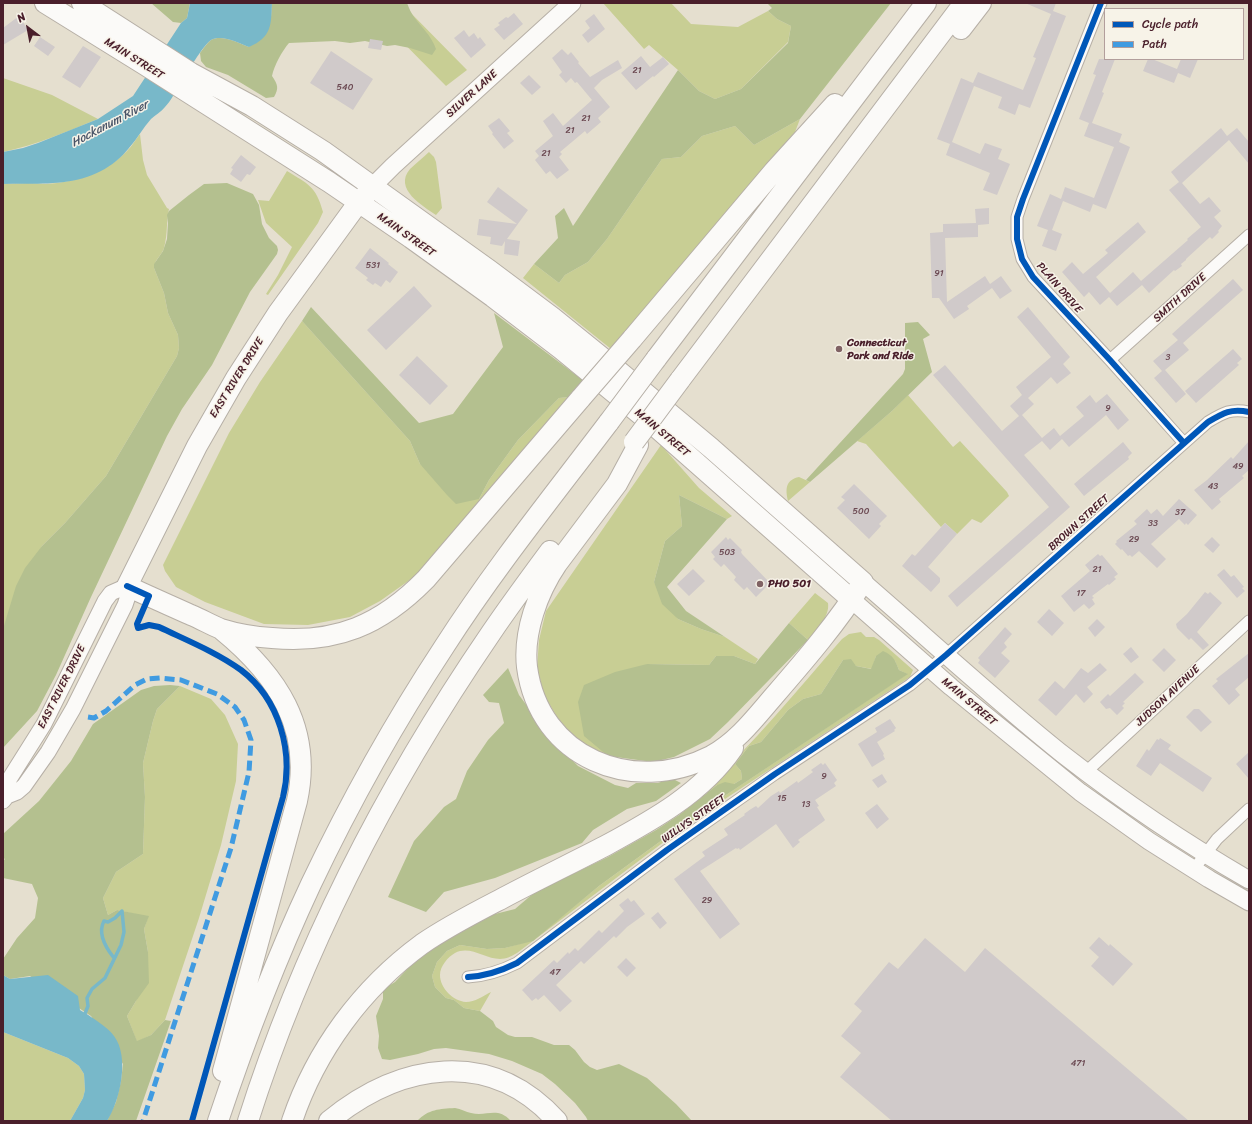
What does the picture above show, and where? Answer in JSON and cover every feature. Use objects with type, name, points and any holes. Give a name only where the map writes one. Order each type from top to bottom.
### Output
[{"type":"highway","name":"MAIN STREET","points":[[45,3],[150,57],[186,80],[462,274],[561,349],[686,452],[852,600]]},
{"type":"highway","name":"MAIN STREET","points":[[82,3],[150,57]]},
{"type":"highway","points":[[218,1121],[252,1024],[291,930],[330,846],[372,765],[406,706],[464,616],[500,567],[926,3]]},
{"type":"highway","points":[[248,1121],[275,1046],[309,962],[353,867],[401,776],[456,686],[502,617],[636,443],[656,412],[964,3]]},
{"type":"highway","points":[[855,149],[915,89],[981,3]]},
{"type":"highway","points":[[127,586],[221,629],[269,638],[319,638],[335,635],[371,622],[388,612],[407,597],[432,572],[774,171],[843,95],[903,33]]},
{"type":"highway","name":"MAIN STREET","points":[[186,80],[240,99],[278,122],[373,186],[489,270],[569,331],[655,401],[765,495],[863,582]]},
{"type":"highway","name":"EAST RIVER DRIVE","points":[[127,586],[197,446],[228,390],[278,313],[359,202],[373,186]]},
{"type":"highway","points":[[636,443],[617,484],[548,576],[533,614],[527,642],[527,666],[530,683],[549,723],[559,736],[569,745],[587,757],[611,767],[641,772],[657,772],[687,765],[704,759],[719,751],[732,742],[744,730],[810,654],[852,600],[863,582]]},
{"type":"highway","points":[[749,508],[765,495]]},
{"type":"highway","points":[[209,1121],[297,801],[301,770],[300,748],[296,731],[290,712],[281,693],[245,649],[221,629]]},
{"type":"highway","points":[[292,1121],[307,1084],[333,1036],[364,996],[395,965],[424,943],[454,924],[619,838],[671,808],[693,791],[714,771],[730,752],[744,730]]},
{"type":"highway","points":[[329,1121],[358,1100],[385,1086],[421,1074],[448,1071],[486,1076],[519,1089],[533,1098],[557,1121]]},
{"type":"main road","name":"SILVER LANE","points":[[373,186],[572,3]]},
{"type":"main road","name":"MAIN STREET","points":[[863,582],[1039,735],[1086,772],[1138,810],[1205,854],[1249,880]]},
{"type":"main road","name":"EAST RIVER DRIVE","points":[[5,798],[7,785],[10,778],[47,717],[105,601],[111,594],[127,586]]},
{"type":"main road","name":"MAIN STREET","points":[[852,600],[974,707],[1080,792],[1140,834],[1249,902]]},
{"type":"main road","points":[[894,638],[908,621]]},
{"type":"street","name":"PLAIN DRIVE","points":[[1101,3],[1023,199],[1017,217],[1017,239],[1022,259],[1033,277],[1184,443]]},
{"type":"street","name":"SMITH DRIVE","points":[[1110,360],[1249,235]]},
{"type":"street","name":"BROWN STREET","points":[[930,669],[1208,422],[1224,412],[1239,410],[1249,412]]},
{"type":"street","name":"JUDSON AVENUE","points":[[1086,772],[1249,621]]},
{"type":"street","name":"WILLYS STREET","points":[[468,977],[496,973],[517,963],[667,850],[775,774],[910,684],[930,669]]},
{"type":"street","points":[[1194,869],[1217,839],[1249,809]]},
{"type":"green space","points":[[151,3],[190,3],[187,18],[181,23],[173,22]]},
{"type":"green space","points":[[272,3],[407,3],[413,15],[429,36],[436,49],[432,55],[410,48],[395,45],[387,46],[365,41],[350,43],[335,41],[289,43],[273,72],[272,76],[277,86],[276,94],[274,97],[266,98],[228,75],[206,67],[201,61],[200,53],[211,40],[215,38],[230,40],[249,47],[271,17]]},
{"type":"green space","points":[[364,3],[401,3],[467,70],[446,86]]},
{"type":"green space","points":[[603,3],[671,3],[691,24],[738,27],[768,11],[777,19],[791,26],[788,42],[741,89],[715,99],[699,91],[678,70],[649,45],[644,49]]},
{"type":"green space","points":[[767,3],[891,3],[800,119],[754,145],[735,126],[702,136],[681,157],[662,159],[607,239],[588,262],[565,275],[559,283],[534,264],[558,238],[555,216],[564,208],[573,226],[678,70],[699,91],[715,99],[741,89],[788,43],[791,26],[777,19],[768,11],[772,8]]},
{"type":"green space","points":[[3,78],[52,95],[98,119],[39,142],[3,152]]},
{"type":"green space","points":[[800,119],[795,132],[611,349],[523,278],[534,264],[559,283],[565,275],[588,262],[607,239],[662,159],[681,157],[702,136],[735,126],[754,145]]},
{"type":"green space","points":[[140,134],[143,160],[147,175],[169,209],[164,248],[155,262],[154,268],[164,293],[168,313],[178,335],[179,348],[177,356],[106,476],[65,523],[42,546],[3,629],[3,184],[57,183],[90,175],[100,171],[118,159],[129,149]]},
{"type":"green space","points":[[429,152],[434,157],[436,162],[442,208],[436,215],[412,196],[407,190],[405,183],[406,176],[410,169]]},
{"type":"green space","points":[[287,171],[306,183],[314,191],[323,212],[318,223],[268,295],[266,294],[278,275],[292,247],[266,223],[258,200],[269,201]]},
{"type":"green space","points":[[227,183],[253,194],[259,205],[262,224],[269,238],[277,246],[277,254],[250,292],[212,365],[182,409],[167,436],[56,675],[37,711],[3,748],[3,629],[16,586],[25,568],[42,546],[65,523],[106,476],[177,356],[179,348],[178,335],[168,313],[164,293],[154,268],[154,264],[163,251],[167,239],[167,215],[169,211],[204,184]]},
{"type":"green space","points":[[311,307],[419,423],[453,414],[503,347],[494,313],[584,381],[570,397],[559,398],[518,440],[489,480],[479,499],[456,504],[420,464],[410,441],[302,321]]},
{"type":"green space","points":[[302,321],[410,441],[420,464],[479,499],[489,480],[518,440],[559,398],[570,397],[478,505],[414,577],[380,601],[350,617],[308,625],[264,624],[205,602],[176,587],[165,571],[163,565],[229,433],[260,382]]},
{"type":"green space","points":[[918,322],[930,335],[923,339],[932,372],[892,411],[810,482],[806,480],[903,374],[905,369],[905,323]]},
{"type":"green space","points":[[908,395],[953,447],[960,441],[1009,496],[981,523],[972,519],[957,534],[945,523],[941,527],[866,444],[857,441]]},
{"type":"green space","points":[[661,445],[699,488],[732,516],[727,519],[679,495],[682,526],[665,541],[654,582],[678,619],[725,637],[758,659],[755,664],[734,656],[716,656],[709,665],[647,664],[608,756],[577,740],[570,734],[557,717],[544,695],[537,668],[539,640],[546,611]]},
{"type":"green space","points":[[799,477],[810,482],[788,501],[787,488],[789,482]]},
{"type":"green space","points":[[679,495],[727,519],[667,587],[686,611],[725,637],[678,619],[662,604],[654,582],[665,541],[682,526]]},
{"type":"green space","points":[[815,593],[828,603],[828,608],[822,623],[808,640],[789,623]]},
{"type":"green space","points":[[789,623],[808,640],[710,739],[674,757],[653,762],[608,756],[584,736],[578,702],[584,685],[615,672],[647,664],[709,665],[716,656],[734,656],[755,664]]},
{"type":"green space","points":[[861,632],[866,637],[874,637],[879,640],[913,670],[910,677],[673,835],[517,953],[500,959],[472,951],[461,951],[452,955],[447,959],[441,968],[440,975],[442,985],[448,993],[456,999],[466,1002],[476,1000],[491,992],[480,1011],[464,1008],[454,1000],[446,998],[435,987],[432,976],[437,962],[447,951],[460,945],[487,949],[505,948],[533,940],[599,886],[702,811],[907,674],[899,670],[895,661],[876,656],[872,669],[856,666],[843,660],[821,694],[803,699],[788,710],[761,742],[749,746],[735,764],[741,771],[742,779],[734,784],[717,785],[707,793],[704,789],[758,735],[842,639],[849,634]]},
{"type":"green space","points":[[883,651],[894,659],[899,670],[908,674],[702,811],[599,886],[533,941],[505,948],[487,949],[460,945],[447,951],[437,962],[432,976],[435,987],[446,998],[454,1000],[464,1008],[480,1011],[493,1021],[496,1027],[508,1035],[515,1037],[532,1037],[554,1045],[569,1045],[584,1062],[597,1070],[619,1064],[647,1078],[676,1104],[692,1121],[588,1121],[575,1103],[542,1074],[512,1061],[489,1054],[446,1048],[434,1049],[390,1060],[382,1059],[378,1048],[379,1036],[376,1016],[383,999],[383,991],[395,982],[414,962],[438,944],[487,916],[515,909],[535,892],[608,857],[656,830],[679,815],[717,785],[725,782],[734,784],[742,779],[741,771],[735,764],[749,746],[761,742],[788,710],[803,699],[821,694],[843,660],[851,659],[856,666],[871,669],[876,656]]},
{"type":"green space","points":[[508,668],[519,695],[553,741],[578,766],[615,785],[628,788],[636,783],[658,783],[671,778],[681,783],[656,801],[627,809],[593,830],[582,843],[495,878],[444,892],[426,912],[388,897],[414,841],[444,807],[456,799],[467,771],[488,740],[504,723],[499,703],[489,702],[483,695]]},
{"type":"green space","points":[[154,686],[180,686],[157,709],[143,763],[145,797],[143,854],[116,872],[103,898],[108,915],[117,910],[149,916],[144,929],[148,952],[149,983],[127,1016],[137,1041],[151,1035],[165,1020],[171,1021],[136,1121],[107,1121],[116,1102],[123,1064],[91,1016],[30,976],[10,979],[3,975],[3,959],[17,938],[35,918],[38,898],[32,884],[3,878],[3,861],[5,859],[3,858],[3,834],[39,801],[71,761],[93,724],[141,690]]},
{"type":"green space","points":[[180,686],[211,699],[225,715],[238,744],[236,781],[221,845],[199,918],[165,1020],[151,1035],[137,1042],[127,1016],[136,1001],[148,952],[144,929],[148,917],[117,910],[108,915],[103,898],[116,872],[143,854],[145,797],[143,763],[157,709]]},
{"type":"green space","points":[[3,1032],[68,1058],[79,1066],[84,1074],[85,1090],[83,1098],[70,1121],[3,1121]]},
{"type":"green space","points":[[455,1108],[469,1113],[501,1114],[511,1121],[417,1121],[430,1112],[439,1109]]},
{"type":"water","name":"Hockanum River","points":[[190,3],[272,3],[269,30],[262,39],[249,47],[235,41],[220,38],[211,40],[199,54],[167,105],[151,119],[123,155],[105,169],[77,180],[65,182],[3,184],[3,152],[38,143],[98,119],[133,96],[181,23],[187,18]]},
{"type":"water","points":[[3,975],[10,979],[48,975],[78,996],[80,1010],[94,1018],[114,1036],[119,1045],[122,1067],[116,1102],[107,1121],[70,1121],[83,1098],[85,1090],[84,1074],[79,1066],[68,1058],[3,1032]]},
{"type":"building","points":[[1025,3],[1056,3],[1053,11],[1066,16],[1030,108],[1019,104],[1015,115],[998,108],[1002,97],[974,86],[952,142],[980,154],[985,143],[1002,149],[998,159],[1010,164],[997,195],[983,190],[990,173],[946,155],[950,144],[937,139],[961,78],[973,83],[978,72],[1023,90],[1036,58],[1033,57],[1051,14]]},
{"type":"building","points":[[514,13],[523,24],[504,40],[494,29],[500,25],[498,23]]},
{"type":"building","points":[[594,14],[605,29],[588,43],[582,35],[590,28],[585,21]]},
{"type":"building","points":[[19,16],[28,30],[3,45],[3,28]]},
{"type":"building","points":[[464,30],[469,37],[474,33],[478,39],[480,37],[486,45],[471,58],[454,38]]},
{"type":"building","points":[[40,37],[55,47],[48,56],[34,46]]},
{"type":"building","points":[[370,39],[383,41],[381,50],[368,48]]},
{"type":"building","points":[[83,46],[101,57],[80,88],[62,77]]},
{"type":"building","points":[[562,49],[568,55],[571,52],[590,77],[618,60],[622,68],[602,80],[594,88],[610,107],[598,118],[601,122],[587,134],[585,131],[560,152],[562,154],[559,157],[569,170],[557,179],[550,171],[546,174],[535,160],[539,156],[535,151],[553,136],[543,121],[553,113],[563,126],[592,100],[577,82],[575,83],[571,78],[566,83],[559,75],[562,72],[552,58]]},
{"type":"building","points":[[331,51],[373,79],[353,110],[310,83]]},
{"type":"building","points":[[641,56],[650,67],[663,57],[669,64],[636,90],[621,73]]},
{"type":"building","points":[[1099,59],[1115,60],[1092,123],[1122,134],[1119,142],[1130,147],[1106,209],[1093,204],[1090,212],[1063,201],[1052,230],[1062,234],[1056,251],[1042,246],[1048,230],[1037,226],[1050,194],[1061,199],[1065,187],[1094,198],[1114,147],[1084,136],[1089,123],[1079,119],[1096,75],[1093,74]]},
{"type":"building","points":[[1148,60],[1154,60],[1177,69],[1181,60],[1198,60],[1190,78],[1178,73],[1174,83],[1143,71]]},
{"type":"building","points":[[529,75],[541,87],[532,95],[520,83]]},
{"type":"building","points":[[499,118],[510,131],[507,133],[514,141],[504,149],[492,134],[493,133],[488,126]]},
{"type":"building","points":[[1221,128],[1227,136],[1237,128],[1249,142],[1249,164],[1229,140],[1182,183],[1200,204],[1209,197],[1221,211],[1214,217],[1222,226],[1218,231],[1219,232],[1212,239],[1210,237],[1181,264],[1182,266],[1175,271],[1174,270],[1149,293],[1142,285],[1117,306],[1109,297],[1100,305],[1089,292],[1084,297],[1062,272],[1072,262],[1083,274],[1108,253],[1105,250],[1138,222],[1146,232],[1096,277],[1110,293],[1133,272],[1141,281],[1201,227],[1169,190],[1179,182],[1171,172]]},
{"type":"building","points":[[241,155],[256,167],[250,175],[247,174],[241,182],[230,174],[233,169],[231,168]]},
{"type":"building","points":[[498,187],[528,210],[507,239],[520,241],[518,256],[504,254],[505,241],[502,246],[490,244],[491,237],[477,235],[479,219],[517,224],[487,202]]},
{"type":"building","points":[[989,208],[989,224],[978,225],[978,237],[945,238],[947,302],[985,276],[990,284],[1001,276],[1012,291],[1000,299],[992,288],[967,306],[969,309],[954,319],[939,298],[932,298],[930,233],[943,232],[943,224],[976,223],[975,209]]},
{"type":"building","points":[[370,248],[398,272],[390,283],[386,280],[381,287],[375,283],[373,285],[366,280],[368,278],[355,268]]},
{"type":"building","points":[[1233,279],[1243,290],[1183,343],[1189,350],[1165,370],[1186,394],[1176,403],[1154,378],[1162,371],[1153,361],[1178,340],[1172,334]]},
{"type":"building","points":[[414,286],[432,306],[386,350],[367,330]]},
{"type":"building","points":[[1028,307],[1070,357],[1063,364],[1071,373],[1057,384],[1051,377],[1028,398],[1034,404],[1022,415],[1042,438],[1054,428],[1060,436],[1084,416],[1076,407],[1090,395],[1096,403],[1107,394],[1129,420],[1118,430],[1106,415],[1069,447],[1062,439],[1050,450],[1042,441],[1024,455],[1070,507],[957,607],[948,596],[1049,507],[933,375],[945,365],[1002,431],[1019,416],[1010,406],[1022,395],[1016,387],[1051,357],[1017,317]]},
{"type":"building","points":[[1233,349],[1242,359],[1237,363],[1239,365],[1196,403],[1185,391]]},
{"type":"building","points":[[417,356],[448,386],[430,405],[399,375]]},
{"type":"building","points":[[1249,441],[1249,470],[1242,476],[1244,478],[1219,499],[1221,502],[1212,510],[1194,490],[1231,457],[1233,459]]},
{"type":"building","points":[[1123,442],[1132,453],[1128,457],[1129,459],[1084,496],[1074,484]]},
{"type":"building","points":[[854,484],[887,516],[879,524],[881,526],[869,539],[837,508],[845,500],[841,497]]},
{"type":"building","points":[[1179,499],[1197,515],[1188,525],[1186,523],[1185,525],[1179,519],[1151,544],[1166,559],[1157,568],[1139,551],[1132,557],[1130,555],[1128,556],[1115,544],[1117,542],[1116,541],[1137,524],[1134,521],[1147,509],[1151,514],[1157,509],[1163,516]]},
{"type":"building","points":[[945,523],[957,534],[928,567],[940,578],[940,582],[931,592],[902,566],[912,554],[915,556]]},
{"type":"building","points":[[726,537],[728,540],[730,538],[742,550],[742,554],[770,583],[756,597],[747,587],[744,590],[734,580],[736,577],[724,564],[721,567],[713,559],[715,557],[711,552]]},
{"type":"building","points":[[1212,537],[1220,545],[1213,553],[1204,545]]},
{"type":"building","points":[[1098,554],[1100,556],[1102,555],[1118,574],[1114,577],[1116,579],[1092,596],[1095,604],[1089,609],[1084,604],[1074,612],[1061,596],[1090,571],[1085,565]]},
{"type":"building","points":[[693,569],[705,581],[689,596],[677,584]]},
{"type":"building","points":[[1224,569],[1231,577],[1234,575],[1244,587],[1242,588],[1245,591],[1237,598],[1217,575]]},
{"type":"building","points":[[1205,592],[1208,594],[1210,592],[1222,603],[1197,632],[1209,645],[1203,650],[1191,638],[1189,640],[1177,628],[1176,624],[1187,614]]},
{"type":"building","points":[[1049,609],[1064,623],[1052,636],[1037,622]]},
{"type":"building","points":[[1097,619],[1105,627],[1095,637],[1088,628]]},
{"type":"building","points":[[1005,627],[1012,634],[1004,643],[1007,647],[1001,653],[1010,661],[995,678],[978,663],[980,660],[978,658]]},
{"type":"building","points":[[1131,647],[1139,657],[1131,663],[1123,654]]},
{"type":"building","points":[[1164,648],[1176,660],[1164,672],[1152,660]]},
{"type":"building","points":[[1249,653],[1249,677],[1235,689],[1240,695],[1229,705],[1212,686],[1218,681],[1216,679]]},
{"type":"building","points":[[1100,663],[1107,670],[1087,687],[1093,694],[1084,703],[1076,694],[1056,716],[1038,700],[1055,681],[1064,689],[1081,668],[1088,673]]},
{"type":"building","points":[[1135,673],[1144,682],[1123,702],[1125,703],[1122,706],[1124,708],[1117,715],[1110,708],[1106,709],[1100,702],[1108,694],[1110,696]]},
{"type":"building","points":[[1194,709],[1199,709],[1212,722],[1201,732],[1186,717]]},
{"type":"building","points":[[890,719],[896,728],[894,730],[895,731],[877,742],[884,754],[885,759],[872,767],[858,744],[877,732],[875,728]]},
{"type":"building","points":[[1160,738],[1171,745],[1168,749],[1212,778],[1203,792],[1160,763],[1151,776],[1136,766],[1147,749],[1149,751],[1157,739],[1159,740]]},
{"type":"building","points":[[1249,752],[1249,779],[1236,764]]},
{"type":"building","points":[[821,763],[823,765],[825,763],[837,780],[834,783],[836,786],[815,800],[819,806],[817,807],[825,820],[824,821],[798,840],[800,842],[793,848],[776,824],[740,850],[739,848],[736,848],[700,871],[740,924],[720,939],[674,879],[705,856],[702,852],[728,835],[724,829],[745,815],[744,814],[751,809],[756,806],[758,808],[779,791],[780,793],[797,781],[798,783],[813,772],[811,770]]},
{"type":"building","points":[[882,774],[887,782],[878,788],[872,780]]},
{"type":"building","points":[[877,804],[889,819],[877,829],[865,813]]},
{"type":"building","points":[[628,898],[631,902],[634,900],[645,914],[627,927],[616,938],[614,936],[584,964],[581,961],[556,985],[572,1001],[560,1012],[544,995],[538,1000],[536,998],[532,1001],[522,990],[554,960],[557,963],[568,952],[569,954],[575,948],[578,951],[599,930],[602,933],[624,911],[619,905]]},
{"type":"building","points":[[658,912],[667,923],[660,929],[651,918]]},
{"type":"building","points":[[1099,937],[1109,946],[1110,944],[1133,964],[1113,986],[1091,966],[1099,957],[1089,948]]},
{"type":"building","points":[[925,938],[965,972],[985,948],[1189,1121],[892,1121],[840,1077],[861,1053],[841,1036],[862,1011],[854,1004],[889,962],[898,969]]},
{"type":"building","points":[[626,958],[636,968],[627,977],[617,967]]},
{"type":"waterway","points":[[114,958],[103,941],[101,931],[104,921],[108,922],[122,911]]},
{"type":"waterway","points":[[84,1016],[88,1006],[87,998],[92,989],[105,978],[121,945],[124,932],[122,911]]},
{"type":"marked path","points":[[88,717],[94,718],[106,711],[135,685],[147,679],[160,678],[181,680],[217,694],[235,707],[244,720],[251,740],[249,772],[231,848],[143,1121]]},
{"type":"cycle path","points":[[1101,3],[1023,199],[1017,217],[1017,239],[1022,259],[1033,277],[1184,443]]},
{"type":"cycle path","points":[[468,977],[493,973],[517,963],[667,850],[775,774],[910,685],[946,655],[1208,422],[1227,412],[1249,412]]},
{"type":"cycle path","points":[[127,586],[149,596],[137,624],[138,628],[149,625],[159,627],[201,647],[241,670],[254,682],[274,711],[285,744],[286,780],[283,797],[192,1121]]},
{"type":"place","name":"Connecticut Park and Ride","points":[[839,349]]},
{"type":"place","name":"PHO 501","points":[[760,584]]}]
